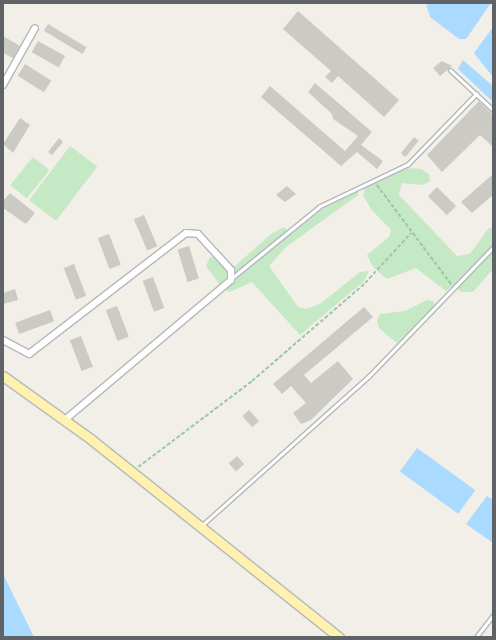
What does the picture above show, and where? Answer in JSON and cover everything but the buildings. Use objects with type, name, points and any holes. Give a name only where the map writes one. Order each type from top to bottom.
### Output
[{"type":"main road","points":[[3,376],[65,420],[132,471],[339,637]]},
{"type":"street","points":[[3,85],[35,28]]},
{"type":"street","points":[[3,340],[30,354],[186,233],[198,234],[231,270],[233,277],[65,420]]},
{"type":"lane","points":[[450,70],[493,110]]},
{"type":"lane","points":[[233,277],[320,206],[408,164],[476,94]]},
{"type":"lane","points":[[201,526],[369,376],[455,289],[493,247]]},
{"type":"lane","points":[[476,637],[493,615]]},
{"type":"path","points":[[374,180],[381,195],[455,289]]},
{"type":"path","points":[[132,471],[252,381],[365,283],[411,233]]},
{"type":"green space","points":[[70,146],[97,166],[56,221],[29,200]]},
{"type":"green space","points":[[33,157],[49,170],[27,198],[10,185]]},
{"type":"green space","points":[[408,168],[421,169],[429,174],[430,181],[422,185],[402,183],[399,195],[457,256],[470,254],[488,229],[493,227],[493,269],[473,292],[461,292],[453,285],[446,291],[416,268],[387,279],[373,267],[367,255],[389,237],[391,230],[371,209],[363,195],[365,187]]},
{"type":"green space","points":[[358,190],[358,195],[286,247],[269,266],[298,307],[306,309],[320,304],[360,272],[369,271],[364,281],[300,335],[252,282],[230,292],[223,289],[206,266],[210,257],[216,257],[225,267],[234,267],[271,234],[284,227],[292,234],[319,211]]},
{"type":"green space","points":[[427,300],[434,301],[434,307],[397,343],[379,328],[377,320],[380,314],[405,311]]},
{"type":"water","points":[[426,3],[491,3],[466,39],[459,39],[430,17]]},
{"type":"water","points":[[493,27],[493,77],[474,53]]},
{"type":"water","points":[[463,60],[493,86],[493,102],[458,69]]},
{"type":"water","points":[[417,448],[475,490],[458,514],[400,471]]},
{"type":"water","points":[[487,496],[493,500],[493,543],[466,524]]},
{"type":"water","points":[[3,574],[34,637],[3,637]]}]
